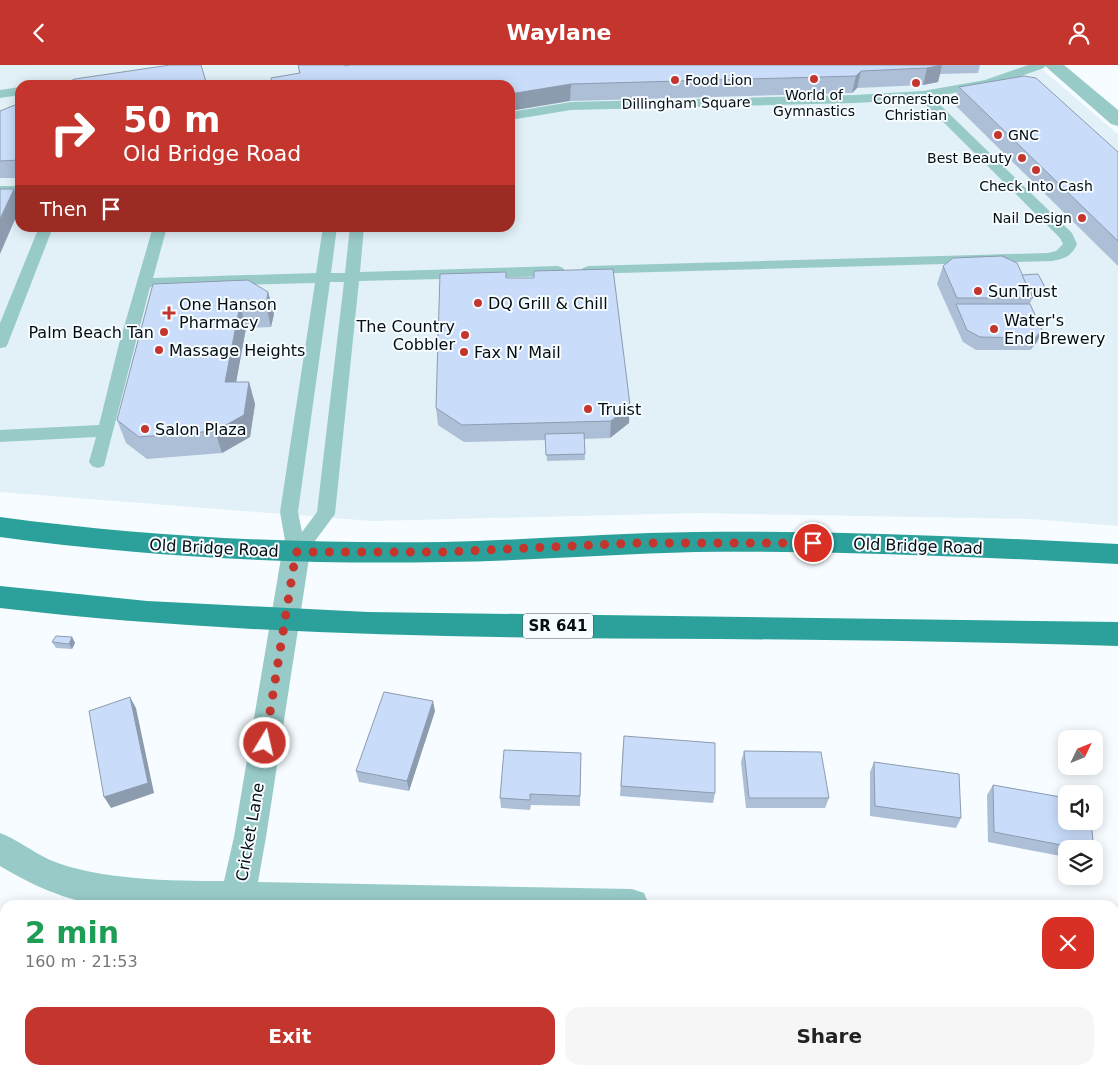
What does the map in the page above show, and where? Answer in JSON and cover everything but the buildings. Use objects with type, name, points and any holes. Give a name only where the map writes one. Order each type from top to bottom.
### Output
[{"type":"main road","name":"Old Bridge Road","points":[[0,527],[172,547],[296,552],[444,552],[638,543],[813,543],[954,546],[1118,554]]},
{"type":"main road","name":"SR 641","points":[[0,597],[63,605],[285,620],[417,625],[973,630],[1118,634]]},
{"type":"street","points":[[1053,65],[1118,120]]},
{"type":"street","name":"Cricket Lane","points":[[237,900],[250,837],[296,552]]},
{"type":"street","points":[[0,848],[40,872],[84,887],[222,900]]},
{"type":"lane","name":"Dillingham Square","points":[[515,115],[571,106],[848,99],[923,95],[957,90],[1004,71],[1040,65]]},
{"type":"lane","points":[[0,94],[15,92]]},
{"type":"lane","points":[[144,283],[1048,257],[1060,255],[1068,251],[1070,244],[1068,236],[923,95]]},
{"type":"lane","points":[[0,190],[15,190]]},
{"type":"lane","points":[[0,343],[44,232]]},
{"type":"lane","points":[[98,463],[159,232]]},
{"type":"lane","points":[[296,552],[289,512],[329,232]]},
{"type":"lane","points":[[296,552],[326,514],[357,232]]},
{"type":"lane","points":[[0,436],[106,431]]},
{"type":"shaded area","points":[[0,65],[1037,65],[1118,134],[1118,526],[1032,519],[698,513],[372,521],[0,492]]},
{"type":"place","name":"World of Gymnastics","points":[[814,79]]},
{"type":"place","name":"Food Lion","points":[[675,80]]},
{"type":"place","name":"Cornerstone Christian","points":[[916,83]]},
{"type":"place","name":"GNC","points":[[998,135]]},
{"type":"place","name":"Best Beauty","points":[[1022,158]]},
{"type":"place","name":"Check Into Cash","points":[[1036,170]]},
{"type":"place","name":"Nail Design","points":[[1082,218]]},
{"type":"place","name":"SunTrust","points":[[978,291]]},
{"type":"place","name":"DQ Grill & Chill","points":[[478,303]]},
{"type":"place","name":"One Hanson Pharmacy","points":[[169,313]]},
{"type":"place","name":"Water's End Brewery","points":[[994,329]]},
{"type":"place","name":"Palm Beach Tan","points":[[164,332]]},
{"type":"place","name":"The Country Cobbler","points":[[465,335]]},
{"type":"place","name":"Massage Heights","points":[[159,350]]},
{"type":"place","name":"Fax N’ Mail","points":[[464,352]]},
{"type":"place","name":"Truist","points":[[588,409]]},
{"type":"place","name":"Salon Plaza","points":[[145,429]]},
{"type":"route","points":[[265,743],[296,552],[444,552],[638,543],[813,543]]}]
